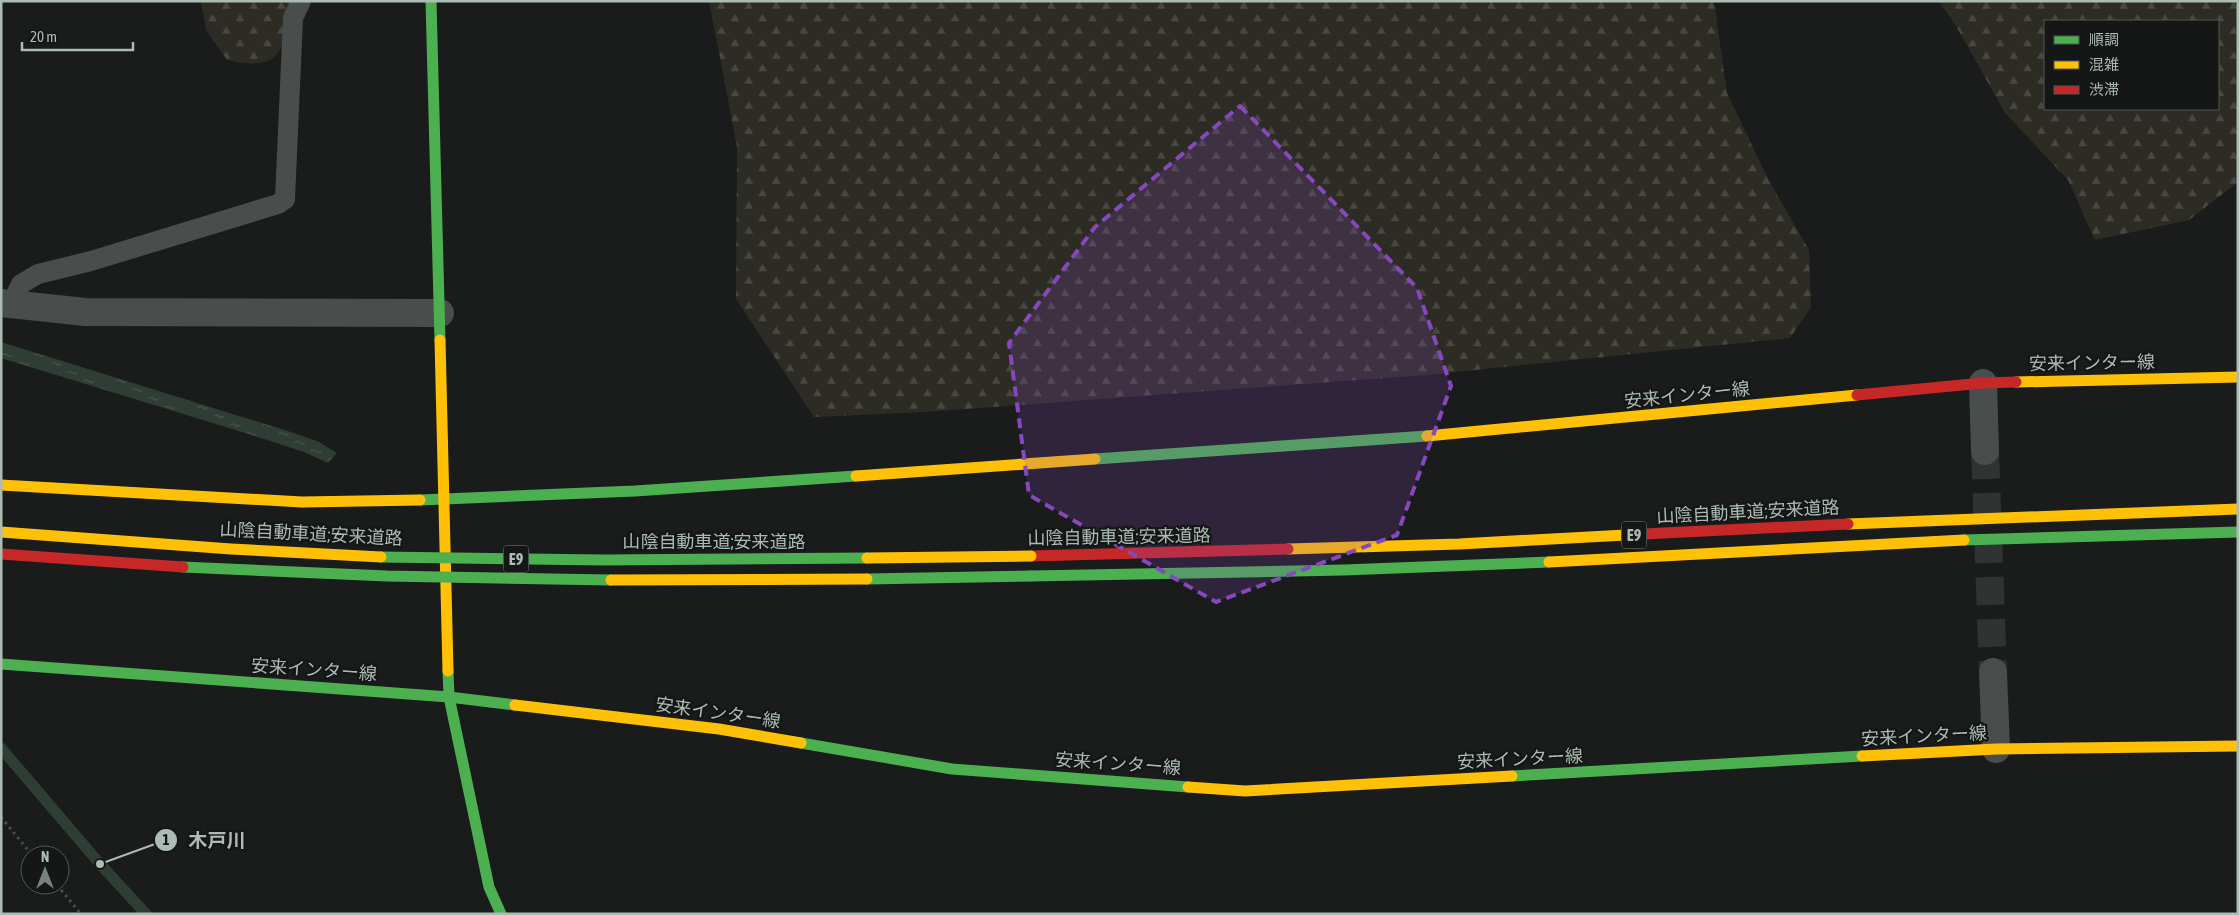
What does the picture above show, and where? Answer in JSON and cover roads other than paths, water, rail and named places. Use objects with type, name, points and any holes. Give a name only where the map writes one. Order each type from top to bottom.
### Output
[{"type":"main road","points":[[431,1],[449,697],[489,886],[501,914]]},
{"type":"main road","name":"安来インター線","points":[[1,485],[302,502],[443,500],[674,488],[1477,432],[1983,383],[2238,377]]},
{"type":"main road","name":"山陰自動車道;安来道路","points":[[1,532],[196,546],[458,558],[645,560],[1031,556],[1459,544],[1957,518],[2238,509]]},
{"type":"main road","name":"E9","points":[[1,554],[192,568],[457,580],[851,580],[1402,568],[1556,562],[1936,540],[2238,532]]},
{"type":"main road","name":"安来インター線","points":[[1,664],[449,697],[720,729],[952,769],[1245,791],[1996,749],[2238,746]]},
{"type":"street","points":[[6,304],[85,312],[440,313]]},
{"type":"street","points":[[1983,383],[1985,451]]},
{"type":"street","points":[[1993,672],[1996,749]]},
{"type":"lane","points":[[6,304],[21,284],[38,274],[91,261],[278,204],[285,200],[293,18],[300,1]]},
{"type":"water","points":[[1,342],[294,433],[319,442],[337,453],[328,463],[304,452],[242,432],[1,358]]},
{"type":"waterway","points":[[1,748],[100,864],[146,914]]},
{"type":"tunnel","points":[[1985,451],[1993,672]]},
{"type":"place","name":"木戸川","points":[[100,864]]}]
